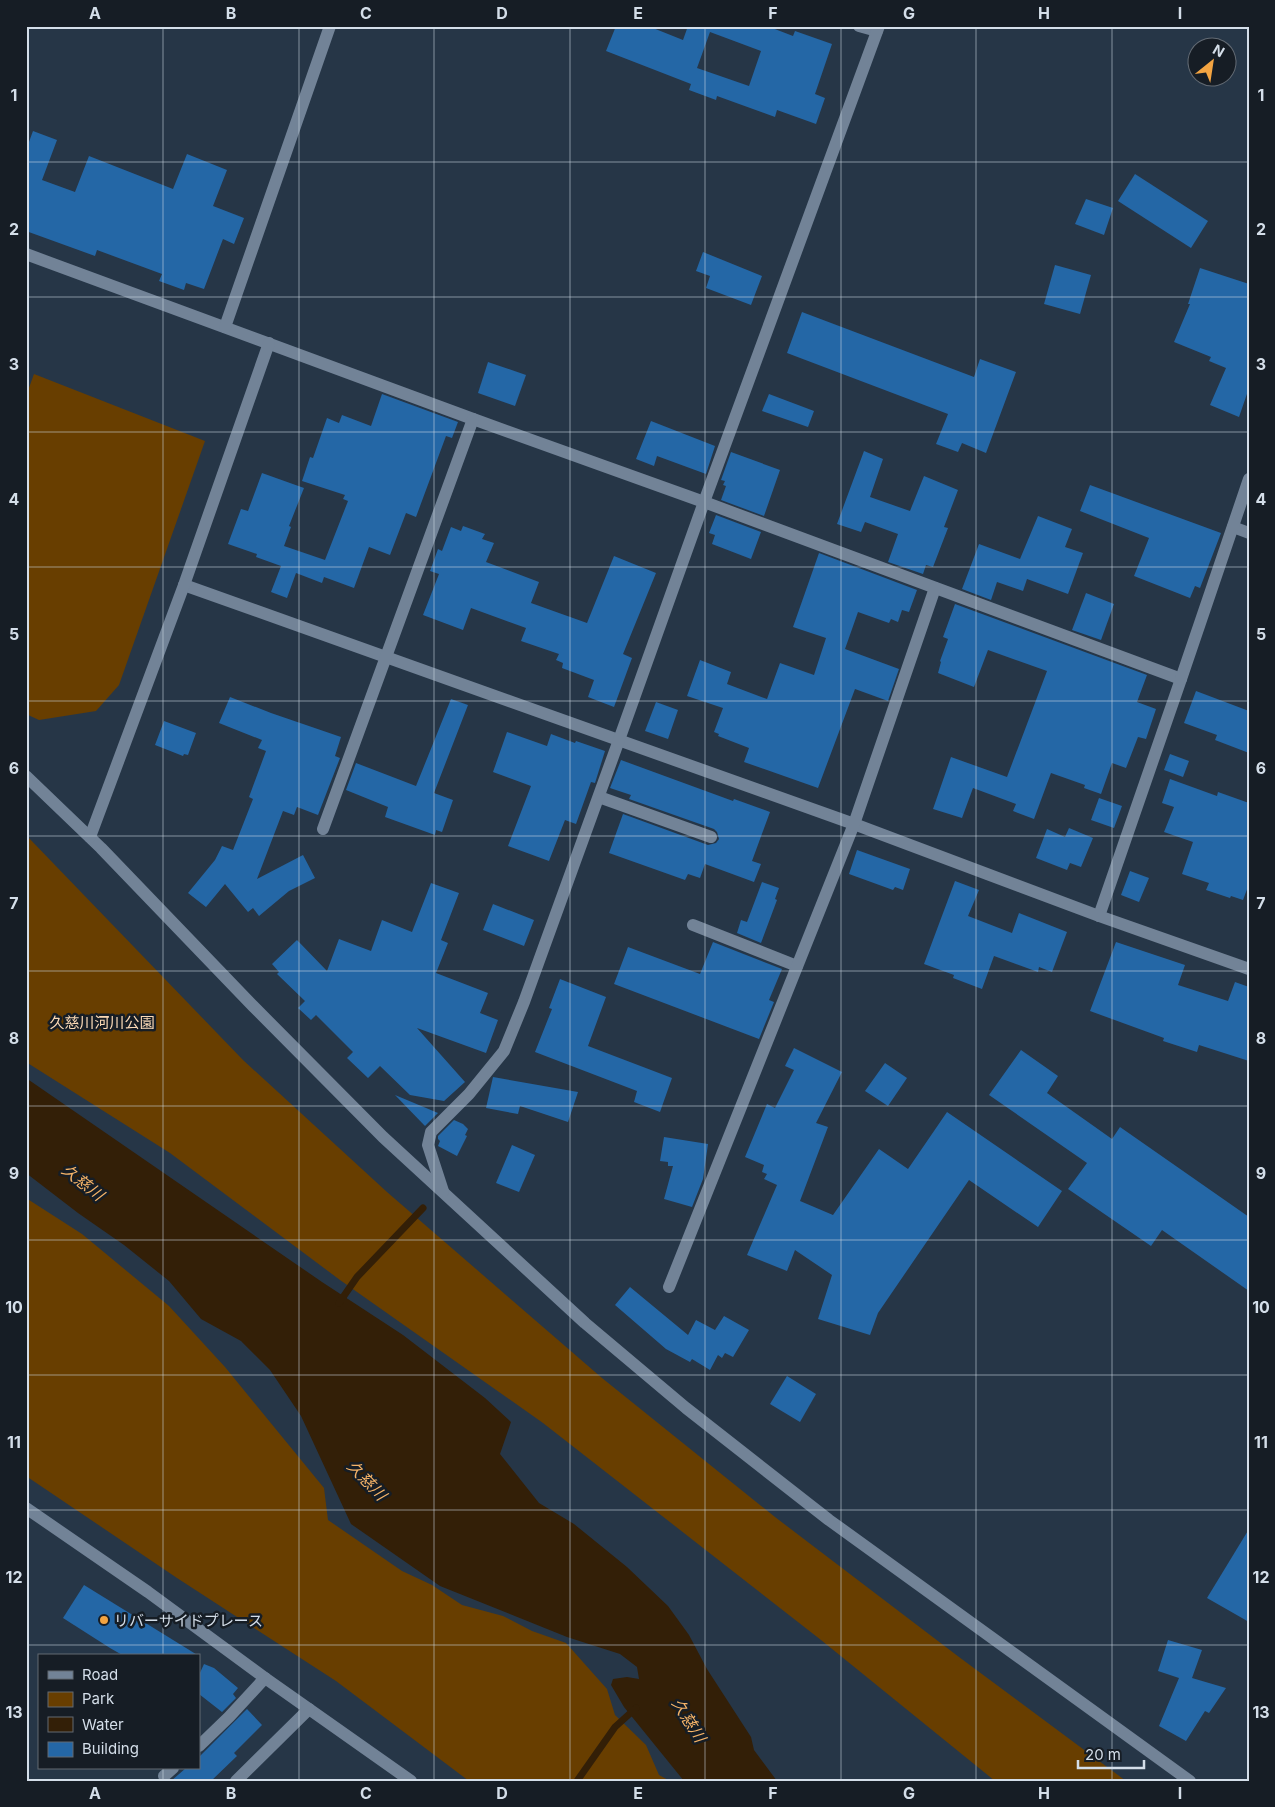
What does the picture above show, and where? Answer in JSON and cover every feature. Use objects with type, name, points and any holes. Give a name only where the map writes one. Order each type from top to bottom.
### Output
[{"type":"street","points":[[224,326],[330,26]]},
{"type":"street","points":[[444,1194],[428,1145],[431,1132],[469,1094],[504,1051],[524,1002],[704,502],[878,29],[859,26]]},
{"type":"street","points":[[26,254],[1181,679]]},
{"type":"street","points":[[90,838],[184,585],[269,343]]},
{"type":"street","points":[[323,830],[473,419]]},
{"type":"street","points":[[1099,916],[1249,479]]},
{"type":"street","points":[[1233,527],[1249,533]]},
{"type":"street","points":[[184,585],[854,824],[1099,916],[1249,969]]},
{"type":"street","points":[[669,1287],[854,824],[935,588]]},
{"type":"street","points":[[26,776],[90,838],[376,1130],[585,1323],[701,1420],[829,1520],[1190,1781]]},
{"type":"street","points":[[599,797],[711,837]]},
{"type":"street","points":[[693,925],[797,966]]},
{"type":"street","points":[[26,1508],[148,1592],[265,1678],[411,1781]]},
{"type":"street","points":[[200,1745],[265,1678]]},
{"type":"street","points":[[236,1781],[309,1709]]},
{"type":"green space","points":[[34,374],[205,441],[119,685],[96,711],[39,720],[26,714],[26,396]]},
{"type":"green space","name":"久慈川河川公園","points":[[26,835],[243,1060],[387,1192],[602,1378],[775,1517],[1126,1781],[995,1781],[821,1640],[543,1423],[340,1280],[170,1153],[26,1062]]},
{"type":"green space","points":[[26,1198],[82,1234],[169,1306],[225,1367],[324,1488],[328,1520],[402,1571],[432,1585],[462,1605],[503,1616],[532,1631],[566,1643],[607,1689],[615,1715],[646,1745],[659,1775],[670,1781],[469,1781],[336,1681],[177,1578],[26,1476]]},
{"type":"water","name":"久慈川","points":[[26,1078],[322,1282],[403,1335],[485,1398],[511,1422],[500,1454],[539,1503],[574,1524],[627,1567],[668,1606],[689,1635],[707,1669],[751,1737],[754,1750],[777,1781],[684,1781],[624,1707],[611,1685],[613,1679],[627,1677],[639,1679],[637,1667],[620,1654],[567,1637],[440,1586],[351,1524],[301,1416],[270,1370],[241,1341],[201,1319],[169,1281],[124,1245],[26,1173]]},
{"type":"building","points":[[616,26],[648,26],[683,40],[688,26],[767,26],[793,36],[795,31],[832,44],[815,94],[825,98],[816,124],[777,110],[775,117],[717,96],[716,100],[689,90],[691,84],[606,51]],"holes":[[[710,32],[761,51],[749,86],[697,68]]]},
{"type":"building","points":[[33,131],[57,140],[42,180],[75,192],[89,156],[173,189],[187,154],[227,170],[213,206],[244,218],[234,244],[223,239],[204,289],[186,283],[184,290],[159,281],[162,274],[97,250],[95,256],[26,231],[26,150]]},
{"type":"building","points":[[1135,174],[1208,221],[1191,248],[1118,201]]},
{"type":"building","points":[[1086,199],[1113,208],[1104,235],[1075,224]]},
{"type":"building","points":[[703,252],[762,276],[751,305],[706,288],[710,276],[696,271]]},
{"type":"building","points":[[1055,265],[1091,275],[1080,314],[1044,304]]},
{"type":"building","points":[[1200,268],[1249,284],[1249,388],[1239,417],[1210,405],[1226,368],[1209,361],[1211,357],[1174,342],[1190,304],[1188,304]]},
{"type":"building","points":[[802,312],[974,377],[980,359],[1016,372],[986,453],[962,443],[958,452],[936,444],[948,414],[787,353]]},
{"type":"building","points":[[488,362],[526,375],[515,406],[478,393]]},
{"type":"building","points":[[382,394],[458,422],[452,438],[446,436],[416,517],[406,513],[390,555],[369,547],[354,588],[324,577],[322,583],[296,573],[287,598],[271,592],[281,566],[256,557],[257,554],[228,544],[241,509],[248,511],[262,473],[304,488],[289,526],[291,527],[284,546],[325,560],[348,501],[343,499],[345,495],[302,481],[310,457],[313,458],[327,418],[339,423],[342,415],[371,426]]},
{"type":"building","points":[[769,394],[814,411],[808,427],[762,411]]},
{"type":"building","points":[[651,421],[715,446],[706,474],[657,456],[654,466],[636,459]]},
{"type":"building","points":[[864,451],[883,459],[870,497],[910,511],[924,476],[958,490],[944,527],[948,528],[933,567],[926,565],[923,574],[888,562],[898,534],[865,522],[861,532],[837,524]]},
{"type":"building","points":[[731,452],[780,470],[764,516],[721,500],[726,486],[723,485],[725,481],[721,480]]},
{"type":"building","points":[[1090,485],[1221,533],[1200,588],[1195,586],[1190,598],[1134,576],[1149,538],[1080,511]]},
{"type":"building","points":[[716,515],[761,532],[751,559],[712,544],[715,535],[709,533]]},
{"type":"building","points":[[1038,516],[1072,529],[1065,547],[1083,553],[1068,594],[1027,579],[1023,591],[997,582],[991,600],[962,589],[979,544],[1020,559]]},
{"type":"building","points":[[463,526],[485,534],[482,539],[494,543],[486,562],[539,582],[531,603],[587,623],[614,556],[656,573],[623,654],[632,658],[614,707],[588,697],[594,680],[562,668],[563,663],[556,660],[559,654],[521,641],[526,628],[471,608],[463,630],[423,615],[439,574],[430,571],[438,549],[442,551],[451,527],[461,531]]},
{"type":"building","points":[[819,553],[917,590],[909,612],[902,610],[898,622],[891,619],[889,623],[858,612],[845,649],[899,669],[888,701],[855,689],[818,788],[744,762],[749,748],[718,736],[719,734],[714,732],[723,708],[687,696],[700,660],[731,672],[727,684],[767,699],[780,663],[814,675],[826,638],[793,627]]},
{"type":"building","points":[[1086,593],[1114,604],[1101,640],[1072,630]]},
{"type":"building","points":[[955,604],[1147,675],[1137,702],[1156,709],[1146,739],[1138,737],[1126,768],[1112,763],[1101,794],[1084,788],[1085,785],[1051,773],[1034,819],[1013,811],[1016,804],[973,788],[962,818],[933,809],[951,757],[1007,777],[1047,671],[988,650],[974,687],[938,673],[948,639],[943,637]]},
{"type":"building","points":[[1196,691],[1249,711],[1249,753],[1215,740],[1217,735],[1184,723]]},
{"type":"building","points":[[230,697],[341,737],[335,756],[340,758],[318,815],[297,807],[294,815],[283,811],[257,879],[303,855],[315,878],[289,891],[259,916],[253,908],[248,912],[225,884],[206,907],[188,893],[215,860],[222,846],[233,850],[253,799],[249,797],[266,751],[258,748],[262,740],[219,723]]},
{"type":"building","points":[[451,699],[468,705],[434,793],[453,800],[442,832],[436,830],[435,835],[385,817],[388,807],[346,790],[356,763],[416,786]]},
{"type":"building","points":[[656,702],[678,710],[668,739],[645,731]]},
{"type":"building","points":[[164,721],[196,733],[188,755],[184,754],[183,756],[155,745]]},
{"type":"building","points":[[507,732],[547,746],[551,734],[605,751],[595,783],[591,782],[576,824],[565,820],[549,861],[508,846],[531,786],[493,772]]},
{"type":"building","points":[[1170,754],[1189,761],[1183,777],[1164,770]]},
{"type":"building","points":[[621,760],[733,801],[734,799],[770,812],[752,861],[761,864],[754,882],[705,864],[700,878],[688,874],[685,880],[609,853],[623,814],[708,845],[716,843],[719,839],[714,829],[629,799],[631,795],[610,788]]},
{"type":"building","points":[[1170,779],[1217,796],[1218,792],[1249,803],[1249,884],[1243,900],[1206,890],[1209,883],[1182,874],[1193,842],[1164,832],[1174,807],[1162,803]]},
{"type":"building","points":[[1099,798],[1122,806],[1114,828],[1091,820]]},
{"type":"building","points":[[1069,828],[1093,838],[1081,867],[1070,863],[1067,870],[1036,858],[1047,829],[1065,837]]},
{"type":"building","points":[[857,850],[910,869],[903,890],[895,887],[893,890],[849,874]]},
{"type":"building","points":[[1130,871],[1149,878],[1139,902],[1121,895]]},
{"type":"building","points":[[955,881],[979,890],[968,916],[1012,933],[1019,913],[1067,932],[1052,972],[1039,967],[1038,972],[994,956],[982,989],[953,978],[954,975],[924,964]]},
{"type":"building","points":[[762,882],[779,888],[775,899],[777,900],[761,943],[737,933],[741,920],[747,922]]},
{"type":"building","points":[[431,883],[459,893],[441,940],[448,943],[436,973],[488,993],[480,1013],[498,1020],[486,1053],[417,1028],[465,1082],[444,1101],[410,1095],[380,1066],[368,1078],[347,1058],[353,1052],[316,1015],[311,1020],[298,1008],[305,1001],[277,974],[279,972],[272,964],[297,940],[327,971],[339,939],[371,951],[382,920],[412,932]]},
{"type":"building","points":[[493,904],[534,920],[524,946],[483,930]]},
{"type":"building","points":[[713,942],[782,969],[769,1000],[774,1002],[759,1039],[614,984],[628,947],[700,974]]},
{"type":"building","points":[[1116,942],[1185,965],[1178,985],[1228,1001],[1235,982],[1249,987],[1249,1061],[1199,1045],[1197,1052],[1163,1041],[1164,1038],[1090,1011]]},
{"type":"building","points":[[560,979],[606,997],[588,1046],[672,1078],[660,1112],[634,1102],[637,1091],[535,1052],[552,1009],[549,1008]]},
{"type":"building","points":[[794,1048],[842,1072],[816,1123],[828,1127],[800,1201],[833,1215],[879,1149],[908,1169],[947,1112],[1062,1191],[1038,1227],[969,1180],[878,1313],[870,1335],[818,1319],[832,1275],[795,1250],[787,1271],[747,1255],[777,1185],[764,1179],[767,1174],[762,1172],[764,1165],[745,1157],[767,1104],[775,1108],[794,1070],[785,1066]]},
{"type":"building","points":[[1021,1050],[1058,1076],[1047,1093],[1112,1139],[1120,1127],[1249,1217],[1249,1291],[1162,1230],[1151,1246],[1068,1189],[1087,1163],[989,1095]]},
{"type":"building","points":[[885,1063],[907,1078],[888,1106],[865,1091]]},
{"type":"building","points":[[493,1077],[578,1092],[568,1122],[520,1106],[518,1114],[486,1108]]},
{"type":"building","points":[[395,1095],[438,1113],[425,1126]]},
{"type":"building","points":[[454,1120],[463,1124],[468,1129],[465,1135],[467,1136],[457,1156],[438,1146],[440,1141],[438,1136]]},
{"type":"building","points":[[664,1137],[708,1144],[703,1179],[692,1207],[664,1199],[673,1166],[668,1166],[668,1162],[660,1161]]},
{"type":"building","points":[[512,1145],[535,1155],[519,1192],[496,1183]]},
{"type":"building","points":[[630,1287],[688,1335],[696,1320],[715,1330],[724,1316],[749,1330],[733,1357],[725,1353],[722,1358],[718,1355],[710,1370],[692,1359],[690,1362],[666,1349],[615,1305]]},
{"type":"building","points":[[787,1376],[816,1394],[800,1422],[770,1404]]},
{"type":"building","points":[[1249,1529],[1249,1622],[1207,1598]]},
{"type":"building","name":"リバーサイドプレース","points":[[84,1585],[196,1654],[120,1654],[63,1618]]},
{"type":"building","points":[[1168,1640],[1202,1650],[1192,1678],[1226,1688],[1209,1713],[1205,1711],[1186,1741],[1159,1726],[1179,1678],[1158,1671]]},
{"type":"building","points":[[204,1664],[214,1668],[238,1688],[233,1694],[236,1698],[222,1712],[200,1695],[200,1673]]},
{"type":"building","points":[[247,1709],[262,1725],[234,1753],[237,1756],[211,1781],[171,1781],[184,1770],[200,1770],[200,1756]]},
{"type":"waterway","points":[[339,1303],[357,1277],[423,1208]]},
{"type":"waterway","points":[[577,1781],[615,1727],[636,1708]]},
{"type":"place","name":"リバーサイドプレース","points":[[104,1620]]}]
